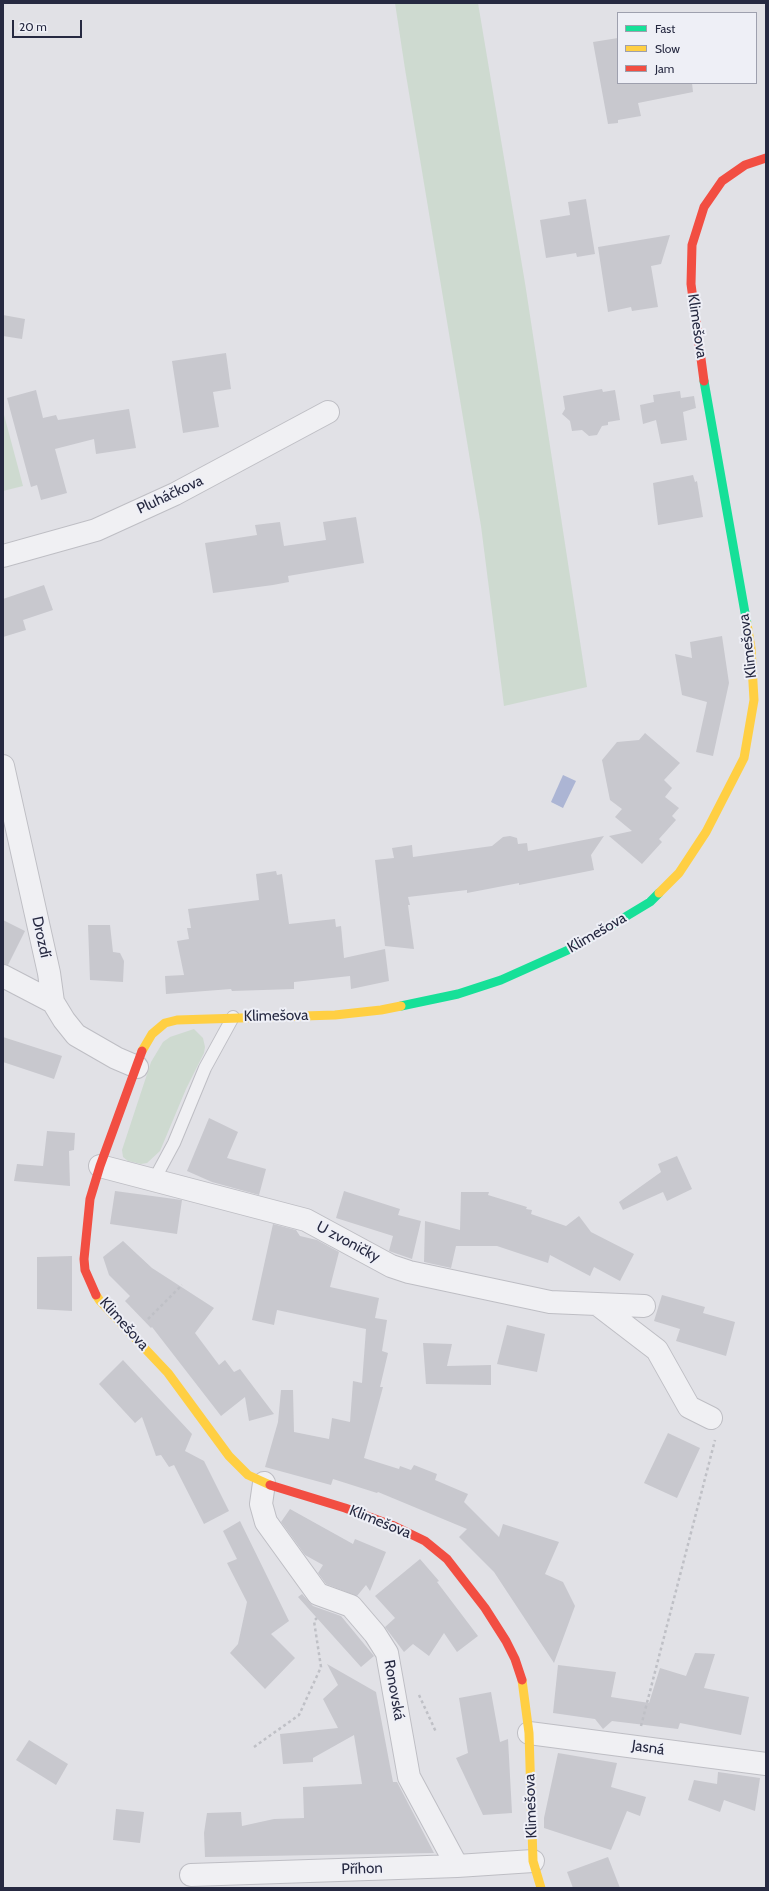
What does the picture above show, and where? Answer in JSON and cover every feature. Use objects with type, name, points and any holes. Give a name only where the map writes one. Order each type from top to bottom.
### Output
[{"type":"street","name":"Klimešova","points":[[541,1888],[533,1861],[529,1733],[524,1686],[515,1659],[506,1641],[485,1608],[447,1559],[425,1541],[394,1526],[345,1508],[264,1484],[248,1475],[228,1456],[168,1373],[100,1301],[85,1270],[84,1259],[90,1199],[100,1166],[142,1051],[152,1034],[166,1023],[177,1020],[233,1017],[335,1016],[381,1010],[458,994],[502,980],[577,946],[650,902],[679,872],[706,832],[744,758],[754,700],[750,648],[707,400],[691,284],[692,245],[704,207],[722,181],[745,165],[766,158]]},
{"type":"street","name":"Pluháčkova","points":[[3,556],[96,530],[175,494],[328,412]]},
{"type":"street","name":"Drozdí","points":[[3,766],[49,973],[53,1002],[64,1020],[76,1035],[116,1058],[137,1067]]},
{"type":"street","points":[[3,976],[53,1002]]},
{"type":"street","name":"U zvoničky","points":[[100,1166],[306,1220],[391,1266],[409,1272],[550,1302],[644,1306]]},
{"type":"street","points":[[598,1304],[657,1350],[689,1407],[711,1418]]},
{"type":"street","name":"Ronovská","points":[[264,1484],[261,1504],[266,1522],[318,1594],[332,1601],[352,1606],[375,1634],[387,1653],[409,1777],[457,1866]]},
{"type":"street","name":"Jasná","points":[[529,1733],[766,1764]]},
{"type":"street","name":"Příhon","points":[[191,1875],[457,1866],[533,1861]]},
{"type":"lane","points":[[154,1180],[174,1143],[205,1068],[233,1017]]},
{"type":"path","points":[[132,1334],[182,1285]]},
{"type":"path","points":[[635,1746],[721,1420],[711,1418]]},
{"type":"path","points":[[254,1747],[299,1715],[321,1667],[314,1621],[332,1601]]},
{"type":"shaded area","points":[[395,3],[478,3],[525,283],[587,687],[504,706],[481,526]]},
{"type":"shaded area","points":[[3,411],[23,486],[3,491]]},
{"type":"shaded area","points":[[194,1029],[203,1038],[205,1047],[204,1053],[186,1089],[160,1151],[147,1163],[141,1164],[128,1161],[123,1157],[122,1150],[151,1062],[163,1042],[170,1037]]},
{"type":"water","points":[[563,775],[576,781],[563,808],[551,802]]},
{"type":"building","points":[[617,38],[617,84],[692,84],[693,92],[638,103],[641,116],[618,120],[618,123],[608,124],[593,42]]},
{"type":"building","points":[[586,199],[595,254],[577,257],[576,253],[546,258],[540,220],[570,215],[568,202]]},
{"type":"building","points":[[670,235],[661,264],[651,266],[658,307],[632,311],[631,307],[608,312],[598,247]]},
{"type":"building","points":[[3,315],[25,319],[22,339],[3,336]]},
{"type":"building","points":[[226,353],[231,389],[213,392],[219,427],[183,433],[172,361]]},
{"type":"building","points":[[602,389],[603,392],[615,390],[620,420],[608,422],[608,425],[602,426],[597,435],[589,436],[582,430],[572,431],[570,421],[562,414],[565,409],[563,396]]},
{"type":"building","points":[[36,390],[43,418],[56,415],[58,420],[129,409],[136,448],[96,454],[94,439],[55,449],[67,493],[41,500],[37,485],[31,487],[7,398]]},
{"type":"building","points":[[680,391],[681,398],[694,396],[696,408],[683,412],[687,440],[661,444],[656,420],[643,424],[640,405],[654,402],[653,395]]},
{"type":"building","points":[[693,475],[695,482],[697,481],[703,517],[658,525],[653,483]]},
{"type":"building","points":[[356,517],[364,563],[288,576],[289,582],[213,593],[205,543],[257,535],[255,525],[280,522],[284,546],[326,540],[323,522]]},
{"type":"building","points":[[44,585],[53,610],[23,620],[26,630],[3,637],[3,599]]},
{"type":"building","points":[[722,636],[729,683],[713,756],[696,752],[707,702],[682,695],[675,654],[692,658],[690,642]]},
{"type":"building","points":[[645,733],[680,763],[664,780],[672,788],[665,797],[679,808],[672,816],[676,820],[659,839],[662,842],[642,864],[609,836],[632,831],[615,817],[622,809],[610,800],[602,760],[617,742],[639,740]]},
{"type":"building","points":[[510,836],[517,838],[518,844],[527,843],[528,851],[604,836],[591,855],[594,870],[519,885],[519,883],[467,893],[467,890],[408,897],[414,949],[385,946],[375,860],[394,858],[392,848],[412,845],[413,857],[492,846],[503,837]]},
{"type":"building","points":[[276,871],[277,875],[282,874],[289,924],[335,919],[336,927],[341,926],[344,958],[385,949],[389,981],[351,989],[350,976],[294,982],[294,989],[232,991],[231,989],[166,994],[165,976],[184,975],[177,941],[189,939],[187,928],[191,928],[188,909],[259,900],[256,874]]},
{"type":"building","points":[[3,920],[25,931],[8,965],[3,964]]},
{"type":"building","points":[[88,925],[110,925],[113,952],[120,953],[124,961],[123,982],[90,980]]},
{"type":"building","points":[[3,1037],[62,1056],[54,1079],[3,1062]]},
{"type":"building","points":[[209,1118],[238,1132],[227,1158],[266,1169],[259,1195],[212,1182],[187,1171]]},
{"type":"building","points":[[47,1131],[75,1133],[74,1150],[69,1151],[70,1186],[14,1181],[17,1164],[43,1166]]},
{"type":"building","points":[[677,1156],[692,1189],[667,1201],[663,1192],[623,1210],[619,1202],[661,1172],[658,1164]]},
{"type":"building","points":[[115,1191],[182,1200],[177,1234],[110,1224]]},
{"type":"building","points":[[344,1191],[400,1209],[398,1215],[421,1221],[412,1259],[389,1251],[393,1236],[336,1218]]},
{"type":"building","points":[[461,1192],[489,1192],[488,1195],[527,1207],[526,1209],[532,1210],[531,1214],[566,1226],[579,1216],[591,1232],[634,1254],[620,1281],[594,1267],[590,1276],[550,1255],[548,1263],[497,1246],[456,1246],[451,1268],[424,1262],[425,1221],[460,1230]]},
{"type":"building","points":[[273,1224],[296,1230],[300,1236],[317,1240],[339,1252],[330,1287],[379,1298],[375,1318],[387,1320],[382,1351],[388,1353],[380,1387],[383,1387],[364,1458],[399,1469],[400,1466],[411,1470],[414,1465],[437,1474],[435,1480],[468,1494],[464,1502],[499,1537],[503,1524],[559,1542],[545,1574],[563,1582],[575,1606],[554,1663],[494,1572],[459,1537],[467,1529],[378,1492],[377,1493],[333,1479],[331,1485],[265,1467],[278,1422],[281,1390],[293,1390],[294,1432],[329,1439],[332,1418],[350,1422],[353,1381],[362,1383],[366,1329],[277,1310],[274,1325],[252,1320]]},
{"type":"building","points":[[123,1241],[152,1268],[214,1308],[195,1333],[219,1365],[225,1360],[234,1372],[240,1369],[274,1414],[249,1421],[245,1397],[221,1416],[152,1327],[151,1328],[125,1301],[130,1296],[109,1275],[103,1257]]},
{"type":"building","points":[[72,1256],[72,1311],[37,1309],[37,1257]]},
{"type":"building","points":[[662,1295],[705,1307],[703,1313],[735,1322],[726,1356],[676,1341],[680,1329],[654,1321]]},
{"type":"building","points":[[507,1325],[545,1334],[537,1372],[497,1364]]},
{"type":"building","points":[[423,1343],[452,1344],[447,1366],[491,1365],[491,1385],[426,1384]]},
{"type":"building","points":[[123,1360],[192,1434],[185,1451],[204,1461],[229,1511],[204,1524],[174,1465],[169,1467],[161,1455],[156,1456],[142,1417],[135,1423],[99,1384]]},
{"type":"building","points":[[668,1433],[700,1448],[677,1498],[644,1483]]},
{"type":"building","points":[[290,1509],[353,1544],[355,1539],[386,1552],[370,1591],[366,1585],[357,1596],[326,1584],[318,1573],[323,1565],[305,1555],[281,1522]]},
{"type":"building","points":[[240,1521],[289,1621],[271,1634],[295,1658],[265,1689],[230,1653],[238,1644],[247,1602],[227,1563],[237,1559],[223,1531]]},
{"type":"building","points":[[420,1559],[439,1581],[437,1582],[478,1636],[457,1652],[444,1633],[429,1656],[413,1644],[404,1652],[385,1627],[395,1618],[375,1596]]},
{"type":"building","points":[[302,1594],[313,1606],[341,1616],[374,1656],[361,1667],[298,1597]]},
{"type":"building","points":[[695,1653],[715,1654],[704,1688],[749,1697],[741,1735],[680,1723],[678,1729],[612,1721],[603,1729],[595,1719],[553,1713],[558,1665],[616,1672],[611,1697],[649,1703],[660,1668],[686,1676]]},
{"type":"building","points":[[327,1664],[376,1692],[393,1782],[397,1782],[434,1853],[205,1857],[204,1833],[207,1813],[241,1812],[242,1826],[274,1819],[304,1818],[303,1787],[362,1784],[354,1735],[313,1758],[313,1762],[283,1764],[280,1734],[338,1728],[323,1699],[338,1685]]},
{"type":"building","points":[[491,1692],[500,1742],[508,1739],[512,1813],[483,1815],[456,1758],[468,1753],[459,1698]]},
{"type":"building","points":[[29,1740],[68,1764],[56,1785],[16,1760]]},
{"type":"building","points":[[558,1753],[617,1763],[611,1787],[646,1797],[640,1816],[627,1811],[611,1850],[544,1828],[544,1818]]},
{"type":"building","points":[[718,1772],[760,1778],[755,1811],[724,1800],[720,1812],[688,1800],[694,1780],[717,1784]]},
{"type":"building","points":[[116,1809],[144,1812],[140,1843],[113,1840]]},
{"type":"building","points":[[608,1857],[620,1888],[573,1888],[567,1872]]},
{"type":"traffic: fast","points":[[704,381],[747,624]]},
{"type":"traffic: fast","points":[[401,1006],[458,994],[501,980],[577,946],[650,902],[659,893]]},
{"type":"traffic: slow","points":[[659,893],[679,873],[706,832],[744,758],[754,700],[751,648],[747,624]]},
{"type":"traffic: slow","points":[[142,1051],[152,1034],[165,1023],[177,1020],[335,1015],[381,1010],[401,1006]]},
{"type":"traffic: slow","points":[[96,1295],[168,1373],[229,1456],[248,1475],[270,1485]]},
{"type":"traffic: slow","points":[[522,1680],[529,1733],[533,1861],[541,1888]]},
{"type":"traffic: jam","points":[[704,381],[691,284],[692,245],[704,207],[722,181],[745,165],[766,158]]},
{"type":"traffic: jam","points":[[96,1295],[85,1270],[84,1259],[90,1199],[100,1166],[142,1051]]},
{"type":"traffic: jam","points":[[270,1485],[345,1508],[394,1526],[425,1541],[447,1559],[485,1608],[506,1641],[515,1659],[522,1680]]}]
